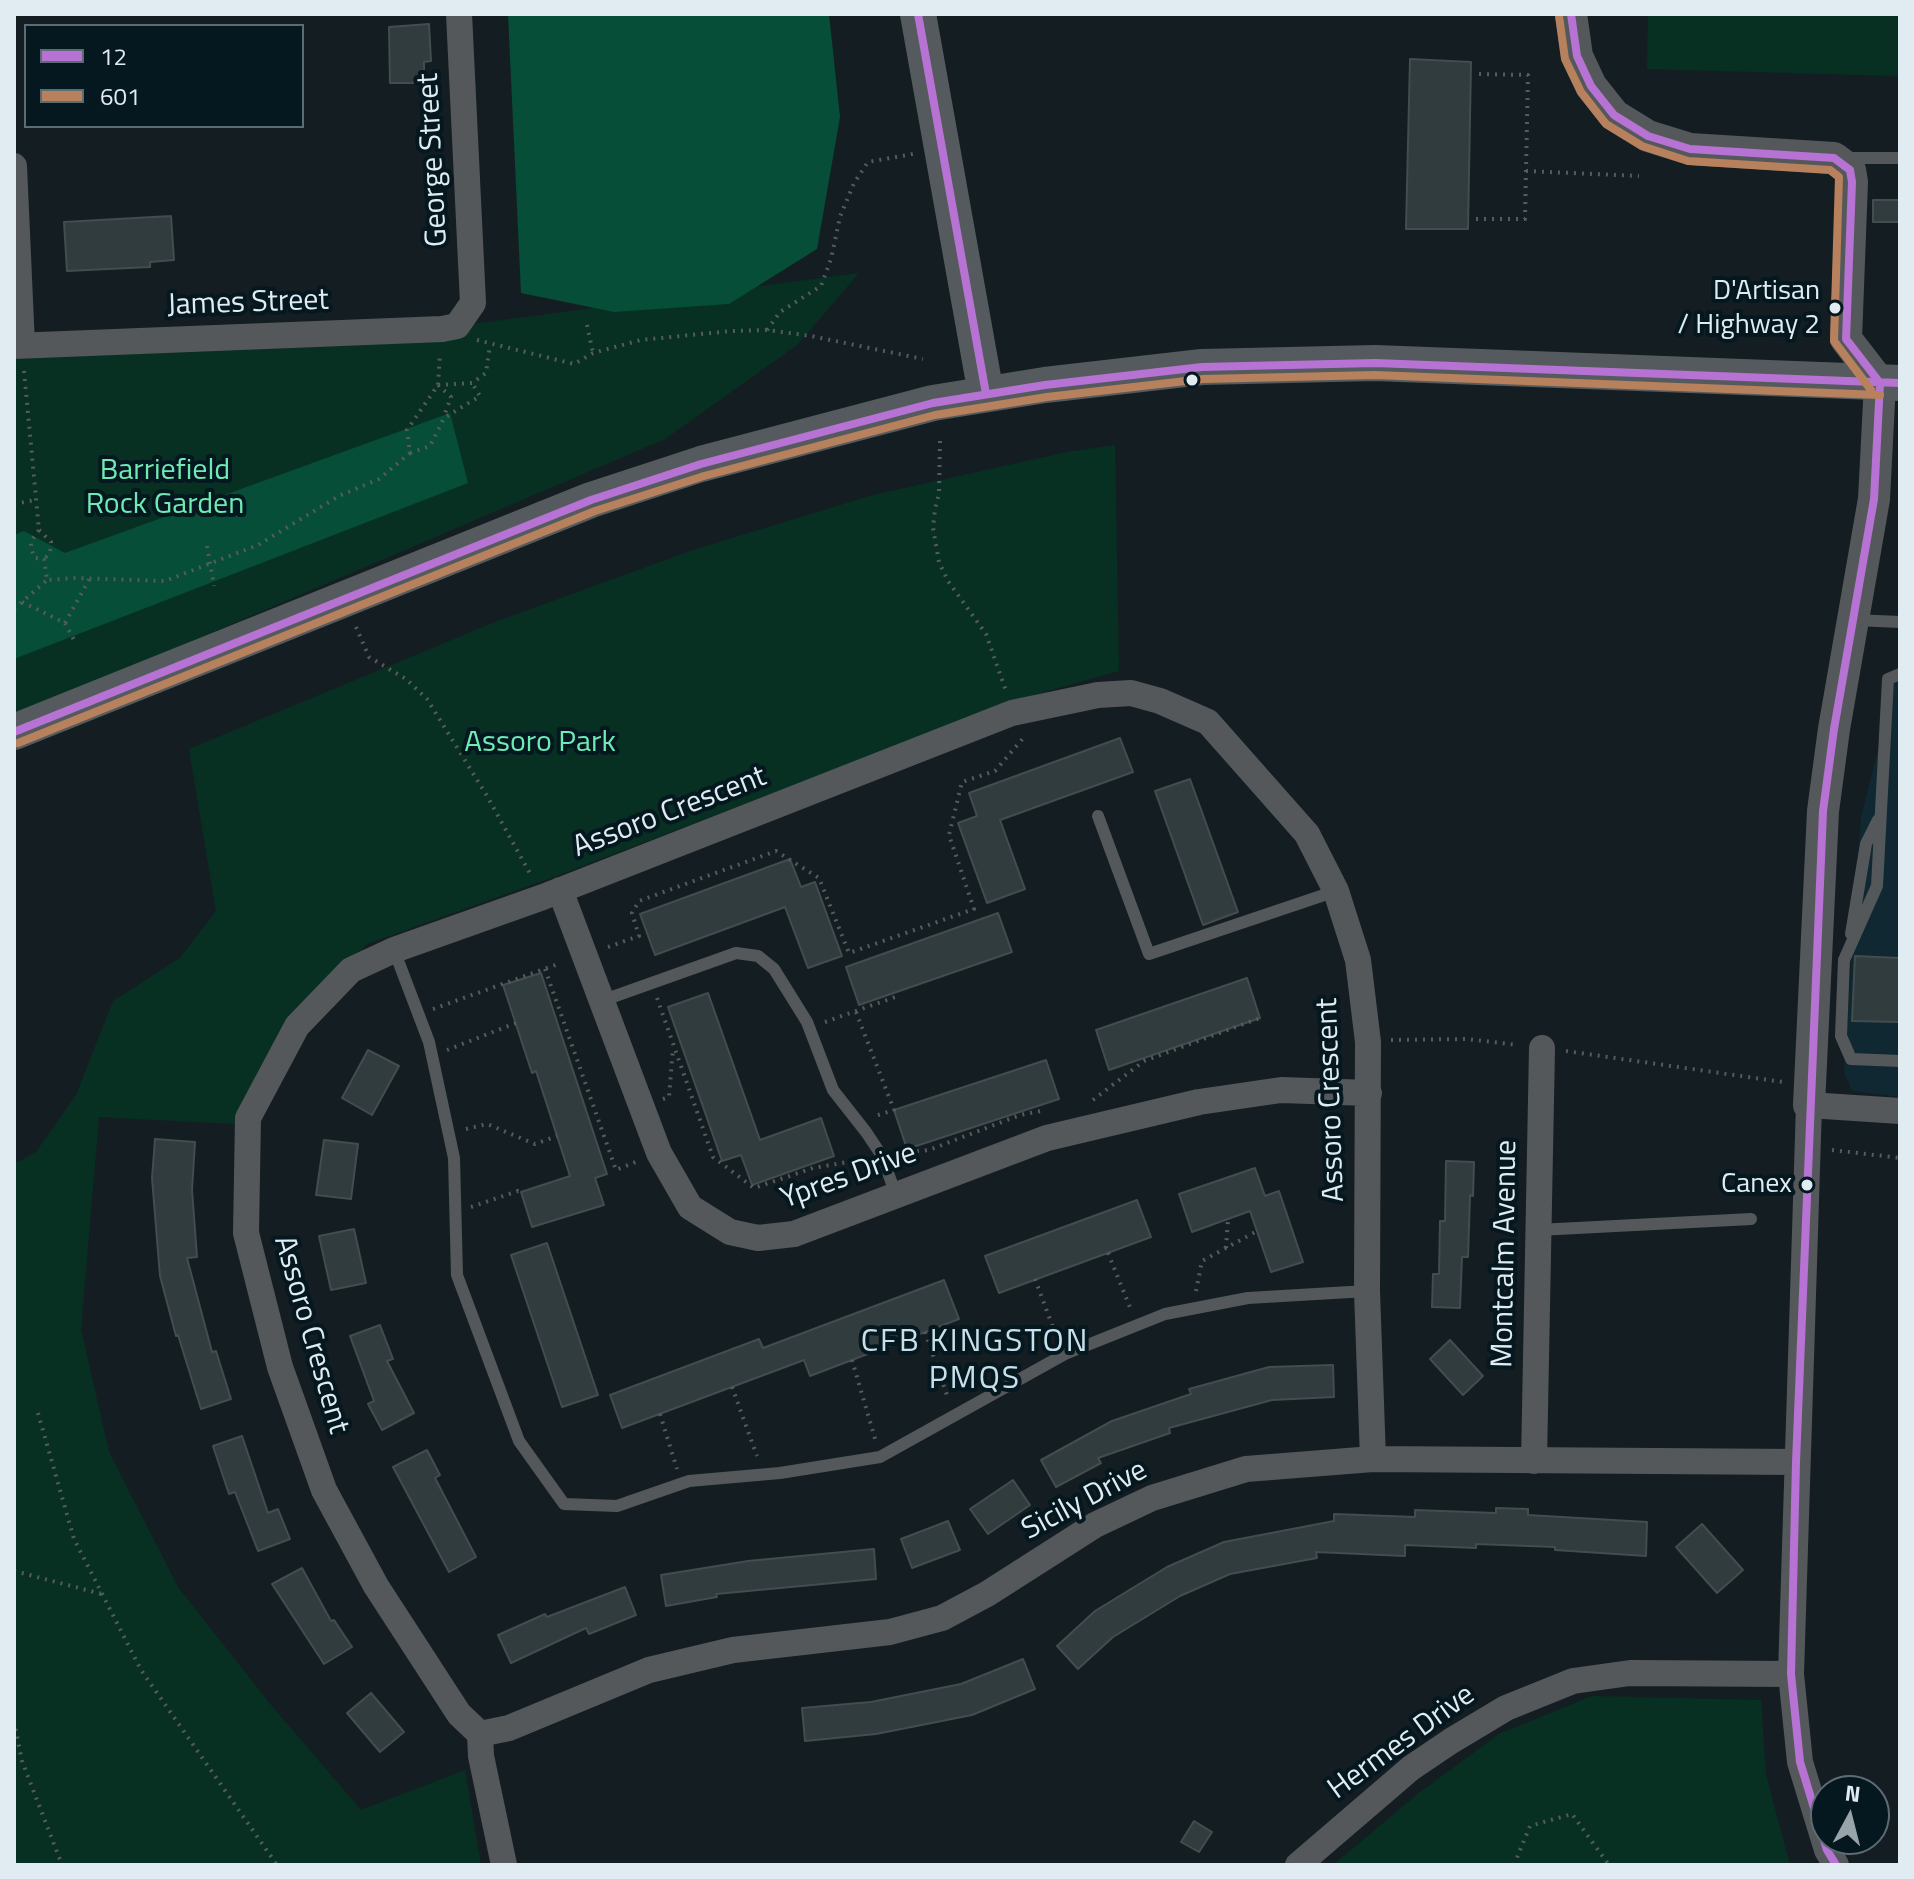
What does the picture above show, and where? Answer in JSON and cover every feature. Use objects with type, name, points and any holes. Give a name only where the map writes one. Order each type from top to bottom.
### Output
[{"type":"main road","points":[[918,14],[986,394]]},
{"type":"main road","points":[[14,732],[591,500],[701,464],[933,403],[1202,367],[1375,363],[1893,376]]},
{"type":"street","name":"George Street","points":[[442,329],[457,326],[473,303],[459,14]]},
{"type":"street","points":[[1571,14],[1577,56],[1591,86],[1614,115],[1648,136],[1690,149],[1834,158],[1850,170],[1846,339],[1893,376],[1823,811],[1809,1105],[1791,1674],[1800,1762],[1827,1850],[1836,1865]]},
{"type":"street","points":[[14,166],[18,345]]},
{"type":"street","name":"James Street","points":[[18,345],[442,329]]},
{"type":"street","name":"Assoro Crescent","points":[[480,1734],[459,1714],[376,1586],[324,1490],[280,1367],[246,1233],[248,1118],[297,1026],[351,970],[394,950],[552,893],[1015,712],[1098,695],[1131,693],[1160,701],[1208,722],[1307,834],[1336,891],[1358,960],[1368,1042],[1367,1291],[1373,1459]]},
{"type":"street","name":"Ypres Drive","points":[[552,893],[586,955],[659,1153],[690,1207],[730,1232],[758,1238],[794,1234],[1047,1138],[1199,1102],[1281,1090],[1369,1093]]},
{"type":"street","name":"Montcalm Avenue","points":[[1534,1461],[1542,1048]]},
{"type":"street","points":[[1809,1105],[1900,1111]]},
{"type":"street","name":"Sicily Drive","points":[[480,1734],[509,1728],[649,1670],[733,1650],[890,1632],[942,1618],[987,1594],[1095,1525],[1152,1498],[1246,1469],[1373,1459],[1796,1462]]},
{"type":"street","name":"Hermes Drive","points":[[1298,1865],[1411,1768],[1451,1741],[1506,1708],[1573,1681],[1630,1673],[1791,1674]]},
{"type":"street","points":[[480,1734],[481,1756],[504,1865]]},
{"type":"lane","points":[[1834,158],[1900,158]]},
{"type":"lane","points":[[1854,620],[1900,622]]},
{"type":"lane","points":[[1900,674],[1888,679],[1877,886],[1844,960],[1841,1036],[1851,1059],[1900,1061]]},
{"type":"lane","points":[[1098,816],[1149,954],[1336,891]]},
{"type":"lane","points":[[394,950],[432,1056],[454,1158],[457,1275],[519,1441],[564,1504],[617,1506],[682,1483],[763,1475],[880,1457],[1063,1356],[1165,1314],[1248,1298],[1367,1291]]},
{"type":"lane","points":[[604,1000],[736,953],[758,956],[774,969],[809,1028],[833,1090],[882,1156],[896,1195]]},
{"type":"lane","points":[[1538,1230],[1751,1219]]},
{"type":"path","points":[[1476,74],[1528,75],[1525,219],[1476,219]]},
{"type":"path","points":[[767,330],[780,312],[821,286],[831,259],[840,217],[854,183],[868,162],[943,148]]},
{"type":"path","points":[[1526,171],[1639,176]]},
{"type":"path","points":[[587,325],[593,353]]},
{"type":"path","points":[[410,453],[407,430],[438,385],[442,329]]},
{"type":"path","points":[[438,385],[472,383],[486,373],[490,345],[574,364],[593,353],[641,340],[731,331],[767,330],[923,359]]},
{"type":"path","points":[[18,345],[39,530],[51,542],[50,553],[44,559]]},
{"type":"path","points":[[444,418],[480,396],[472,383]]},
{"type":"path","points":[[14,609],[47,580],[165,581],[258,545],[339,496],[379,479],[410,453],[430,446],[451,397],[438,385]]},
{"type":"path","points":[[419,1014],[639,936],[632,913],[639,901],[776,851],[819,878],[849,953],[974,909],[949,835],[962,782],[995,771],[1026,735],[986,634],[948,581],[939,562],[933,528],[939,493],[940,441]]},
{"type":"path","points":[[14,504],[36,500]]},
{"type":"path","points":[[39,530],[31,541],[31,549],[35,558],[44,559]]},
{"type":"path","points":[[207,546],[214,586]]},
{"type":"path","points":[[44,559],[47,580]]},
{"type":"path","points":[[65,623],[90,578]]},
{"type":"path","points":[[22,602],[65,623],[74,640]]},
{"type":"path","points":[[355,625],[369,657],[406,679],[427,699],[552,893]]},
{"type":"path","points":[[545,969],[616,1170],[659,1153]]},
{"type":"path","points":[[652,983],[713,1157],[754,1188],[813,1168],[870,1157]]},
{"type":"path","points":[[809,1028],[898,996]]},
{"type":"path","points":[[856,1012],[894,1110]]},
{"type":"path","points":[[1090,1101],[1144,1061],[1260,1018]]},
{"type":"path","points":[[432,1056],[516,1023]]},
{"type":"path","points":[[1368,1042],[1467,1039],[1786,1083]]},
{"type":"path","points":[[643,1108],[669,1097],[673,1046]]},
{"type":"path","points":[[892,1154],[929,1150],[1020,1115],[1048,1110]]},
{"type":"path","points":[[449,1133],[487,1124],[535,1144],[557,1136]]},
{"type":"path","points":[[1826,1149],[1900,1158]]},
{"type":"path","points":[[455,1212],[521,1192]]},
{"type":"path","points":[[1226,1248],[1228,1219]]},
{"type":"path","points":[[1192,1309],[1202,1261],[1257,1231]]},
{"type":"path","points":[[1108,1253],[1138,1326]]},
{"type":"path","points":[[1035,1279],[1063,1356]]},
{"type":"path","points":[[925,1332],[955,1417]]},
{"type":"path","points":[[852,1360],[880,1457]]},
{"type":"path","points":[[732,1387],[763,1475]]},
{"type":"path","points":[[38,1413],[74,1539],[141,1670],[277,1865]]},
{"type":"path","points":[[660,1414],[682,1483]]},
{"type":"path","points":[[14,1571],[102,1594]]},
{"type":"path","points":[[14,1721],[22,1761],[62,1865]]},
{"type":"path","points":[[1514,1865],[1530,1826],[1572,1814],[1609,1865]]},
{"type":"shaded area","points":[[1900,663],[1900,1097],[1852,1091],[1844,1072],[1861,817]]},
{"type":"green space","points":[[508,14],[829,14],[840,117],[817,249],[729,304],[614,312],[521,293]]},
{"type":"green space","points":[[1648,14],[1900,14],[1900,76],[1647,69]]},
{"type":"green space","name":"Barriefield Rock Garden","points":[[859,273],[797,345],[665,439],[14,717],[14,346],[457,326]]},
{"type":"green space","points":[[450,413],[468,483],[14,659],[14,535],[24,531],[65,553]]},
{"type":"green space","name":"Assoro Park","points":[[1115,445],[1119,671],[1009,702],[562,874],[367,944],[312,1004],[252,1125],[99,1117],[81,1329],[109,1452],[178,1587],[271,1705],[361,1810],[465,1770],[481,1865],[14,1865],[14,1164],[36,1152],[76,1095],[113,1001],[180,958],[216,911],[189,749],[495,622],[693,550],[873,495],[1067,452]]},
{"type":"green space","points":[[1592,1696],[1761,1700],[1766,1775],[1790,1865],[1333,1865],[1419,1793],[1499,1734]]},
{"type":"building","points":[[429,24],[431,61],[424,62],[424,83],[390,83],[389,27]]},
{"type":"building","points":[[1410,59],[1471,62],[1468,229],[1406,229]]},
{"type":"building","points":[[1873,200],[1900,200],[1900,222],[1873,222]]},
{"type":"building","points":[[171,216],[174,260],[150,262],[150,267],[67,271],[64,222]]},
{"type":"building","points":[[1120,738],[1133,772],[1000,820],[1025,889],[987,903],[958,823],[977,816],[969,793]]},
{"type":"building","points":[[1190,779],[1238,912],[1203,925],[1155,791]]},
{"type":"building","points":[[790,859],[801,887],[815,882],[842,956],[808,968],[785,907],[655,955],[640,914]]},
{"type":"building","points":[[998,913],[1012,952],[859,1005],[846,967]]},
{"type":"building","points":[[1855,956],[1900,958],[1900,1022],[1852,1021]]},
{"type":"building","points":[[541,973],[607,1174],[595,1178],[604,1205],[532,1227],[521,1192],[570,1176],[536,1071],[532,1073],[503,985]]},
{"type":"building","points":[[1247,978],[1260,1018],[1109,1070],[1096,1030]]},
{"type":"building","points":[[708,993],[760,1140],[821,1118],[834,1156],[752,1185],[741,1155],[722,1161],[668,1007]]},
{"type":"building","points":[[368,1050],[399,1066],[372,1115],[342,1098]]},
{"type":"building","points":[[1046,1060],[1059,1099],[907,1149],[894,1110]]},
{"type":"building","points":[[155,1139],[195,1142],[192,1190],[197,1257],[187,1258],[212,1352],[216,1351],[231,1399],[201,1409],[160,1276],[152,1178]]},
{"type":"building","points":[[324,1140],[358,1144],[351,1199],[316,1195]]},
{"type":"building","points":[[1446,1161],[1474,1162],[1468,1257],[1462,1257],[1460,1308],[1432,1307],[1433,1274],[1439,1274],[1440,1221],[1445,1221]]},
{"type":"building","points":[[1255,1168],[1265,1196],[1279,1191],[1303,1262],[1271,1272],[1250,1211],[1192,1232],[1179,1194]]},
{"type":"building","points":[[1137,1200],[1151,1237],[999,1293],[985,1256]]},
{"type":"building","points":[[354,1229],[366,1283],[331,1290],[319,1236]]},
{"type":"building","points":[[547,1243],[598,1395],[562,1407],[511,1255]]},
{"type":"building","points":[[944,1280],[959,1319],[810,1376],[804,1360],[622,1428],[610,1395],[759,1339],[763,1348]]},
{"type":"building","points":[[380,1325],[393,1359],[387,1361],[414,1413],[382,1430],[368,1404],[374,1401],[350,1336]]},
{"type":"building","points":[[1450,1340],[1483,1376],[1463,1395],[1430,1359]]},
{"type":"building","points":[[1333,1365],[1334,1397],[1272,1400],[1169,1428],[1170,1433],[1098,1458],[1101,1463],[1056,1487],[1041,1460],[1112,1421],[1191,1394],[1189,1389],[1269,1367]]},
{"type":"building","points":[[242,1436],[268,1513],[278,1509],[290,1539],[258,1551],[235,1492],[229,1494],[213,1446]]},
{"type":"building","points":[[427,1450],[440,1475],[435,1478],[476,1557],[449,1572],[393,1467]]},
{"type":"building","points":[[1013,1480],[1030,1505],[988,1534],[970,1509]]},
{"type":"building","points":[[1496,1508],[1528,1509],[1528,1515],[1647,1522],[1646,1556],[1555,1550],[1555,1547],[1476,1544],[1476,1548],[1405,1545],[1405,1556],[1316,1552],[1317,1558],[1230,1574],[1180,1596],[1113,1637],[1078,1669],[1057,1646],[1095,1611],[1167,1567],[1224,1542],[1334,1521],[1334,1514],[1415,1517],[1415,1510],[1496,1513]]},
{"type":"building","points":[[948,1521],[960,1550],[912,1568],[901,1539]]},
{"type":"building","points":[[1702,1524],[1743,1570],[1717,1593],[1676,1547]]},
{"type":"building","points":[[874,1549],[876,1579],[716,1594],[717,1597],[666,1606],[661,1575],[748,1561]]},
{"type":"building","points":[[302,1568],[331,1621],[334,1620],[352,1647],[324,1664],[272,1584]]},
{"type":"building","points":[[625,1587],[636,1615],[589,1634],[586,1628],[511,1663],[498,1635],[545,1614],[547,1617]]},
{"type":"building","points":[[1023,1659],[1035,1689],[972,1715],[876,1734],[805,1741],[802,1708],[871,1702],[961,1684]]},
{"type":"building","points":[[371,1693],[404,1732],[380,1752],[347,1713]]},
{"type":"building","points":[[1194,1821],[1212,1832],[1199,1852],[1181,1842]]},
{"type":"transit line","name":"12","points":[[918,14],[986,394]]},
{"type":"transit line","name":"12","points":[[1571,14],[1577,56],[1591,86],[1614,115],[1648,136],[1690,149],[1834,158],[1850,170],[1846,339],[1880,383]]},
{"type":"transit line","name":"601","points":[[1559,16],[1565,59],[1581,92],[1606,124],[1642,146],[1688,161],[1830,170],[1839,177],[1834,341],[1871,390]]},
{"type":"transit line","name":"12","points":[[14,732],[591,500],[701,464],[933,403],[1045,385],[1202,367],[1375,363],[1900,383]]},
{"type":"transit line","name":"601","points":[[18,743],[595,511],[704,476],[935,415],[1047,397],[1203,379],[1375,375],[1880,395]]},
{"type":"transit line","name":"12","points":[[1836,1865],[1827,1850],[1800,1762],[1791,1674],[1796,1462],[1823,811],[1874,499],[1880,383]]},
{"type":"place","name":"D'Artisan / Highway 2","points":[[1835,308]]},
{"type":"place","name":"Canex","points":[[1807,1185]]},
{"type":"district","name":"CFB KINGSTON PMQS","points":[[975,1362]]}]
